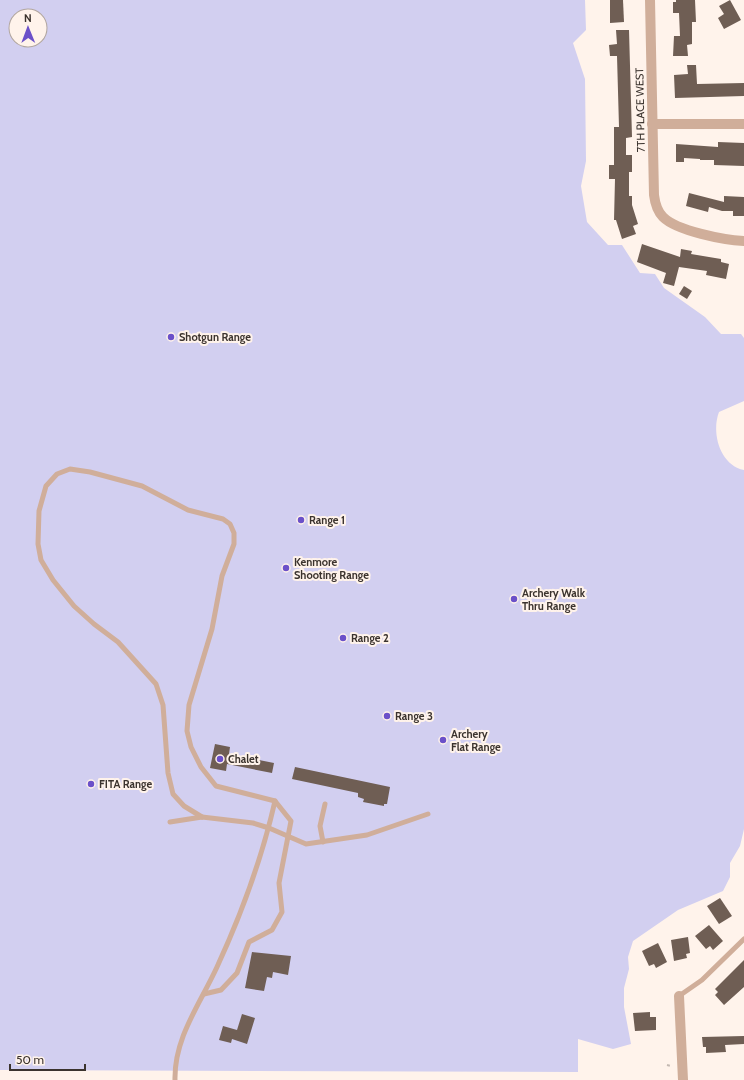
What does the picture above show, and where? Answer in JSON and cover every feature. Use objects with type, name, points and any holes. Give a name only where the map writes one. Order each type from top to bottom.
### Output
[{"type":"street","name":"7TH PLACE WEST","points":[[650,0],[654,194],[656,207],[663,218],[677,226],[700,233],[744,241]]},
{"type":"street","points":[[652,124],[744,124]]},
{"type":"street","points":[[679,996],[683,1080]]},
{"type":"lane","points":[[202,817],[184,806],[173,794],[168,773],[163,705],[156,684],[118,642],[94,624],[74,606],[52,580],[41,560],[38,544],[39,511],[46,486],[57,474],[70,469],[90,472],[142,486],[188,510],[223,519],[230,524],[234,533],[234,544],[222,576],[212,629],[189,705],[186,731],[191,747],[201,767],[216,786],[275,801],[291,821],[279,883],[282,912],[272,930],[249,942],[237,973],[221,990],[204,994]]},
{"type":"lane","points":[[174,1080],[174,1068],[178,1051],[189,1019],[204,994],[230,935],[269,828],[275,801]]},
{"type":"lane","points":[[324,842],[320,826],[325,804]]},
{"type":"lane","points":[[170,822],[202,817],[253,823],[269,828],[306,844],[367,835],[428,814]]},
{"type":"lane","points":[[679,996],[702,980],[744,939]]},
{"type":"path","points":[[667,1065],[671,1066]]},
{"type":"shaded area","name":"Kenmore Shooting Range","points":[[0,0],[585,0],[586,30],[573,43],[585,79],[586,161],[581,186],[587,222],[608,245],[622,245],[640,273],[655,274],[664,288],[705,317],[721,334],[741,334],[744,338],[744,401],[719,412],[716,429],[717,438],[723,455],[736,467],[744,470],[744,829],[740,846],[730,863],[730,877],[723,891],[678,910],[633,941],[628,957],[629,969],[624,988],[624,1007],[631,1044],[613,1049],[578,1039],[578,1072],[0,1070]]},
{"type":"building","points":[[610,0],[623,0],[624,22],[610,23]]},
{"type":"building","points":[[676,0],[695,0],[696,22],[692,22],[692,44],[687,45],[688,56],[673,56],[674,36],[680,36],[679,13],[673,13],[673,2],[676,2]]},
{"type":"building","points":[[730,0],[741,20],[724,29],[718,18],[724,14],[719,6]]},
{"type":"building","points":[[616,30],[629,30],[632,137],[626,138],[626,155],[632,155],[632,172],[629,172],[629,196],[632,196],[632,205],[638,224],[633,226],[636,234],[622,239],[616,220],[614,220],[615,179],[609,179],[609,165],[614,165],[614,127],[619,127],[617,56],[610,56],[609,45],[617,44]]},
{"type":"building","points":[[687,65],[696,65],[697,84],[744,83],[744,96],[675,98],[674,75],[688,74]]},
{"type":"building","points":[[718,142],[744,143],[744,166],[714,165],[714,160],[684,158],[684,162],[676,162],[676,144],[718,147]]},
{"type":"building","points":[[689,193],[724,202],[724,196],[744,197],[744,216],[733,216],[733,211],[722,211],[709,207],[708,212],[686,206]]},
{"type":"building","points":[[642,244],[680,257],[681,249],[692,251],[691,254],[721,259],[721,262],[729,264],[726,279],[706,275],[707,271],[679,267],[674,286],[663,283],[666,273],[637,262]]},
{"type":"building","points":[[684,286],[692,291],[687,299],[679,294]]},
{"type":"building","points":[[215,744],[230,747],[229,754],[274,763],[272,773],[227,764],[226,771],[210,768]]},
{"type":"building","points":[[295,767],[390,787],[387,804],[384,804],[384,806],[363,802],[364,799],[358,797],[358,793],[292,779]]},
{"type":"building","points":[[720,898],[732,916],[719,924],[707,906]]},
{"type":"building","points":[[709,925],[723,941],[713,950],[710,946],[706,949],[695,936]]},
{"type":"building","points":[[688,937],[690,953],[686,954],[687,958],[674,961],[671,940]]},
{"type":"building","points":[[658,943],[667,962],[656,968],[654,964],[649,966],[642,951]]},
{"type":"building","points":[[252,952],[291,956],[288,975],[273,972],[272,978],[267,977],[264,991],[245,988]]},
{"type":"building","points":[[744,960],[744,987],[724,1005],[715,995],[718,992],[715,989]]},
{"type":"building","points":[[650,1012],[650,1017],[656,1017],[656,1030],[635,1031],[633,1013]]},
{"type":"building","points":[[242,1014],[255,1018],[247,1044],[232,1039],[231,1043],[219,1040],[223,1026],[237,1030]]},
{"type":"building","points":[[744,1036],[744,1044],[725,1045],[726,1052],[706,1053],[706,1047],[703,1047],[702,1037]]},
{"type":"place","name":"Shotgun Range","points":[[171,337]]},
{"type":"place","name":"Range 1","points":[[301,520]]},
{"type":"place","name":"Kenmore Shooting Range","points":[[286,568]]},
{"type":"place","name":"Archery Walk Thru Range","points":[[514,599]]},
{"type":"place","name":"Range 2","points":[[343,638]]},
{"type":"place","name":"Range 3","points":[[387,716]]},
{"type":"place","name":"Archery Flat Range","points":[[443,740]]},
{"type":"place","name":"Chalet","points":[[220,759]]},
{"type":"place","name":"FITA Range","points":[[91,784]]}]
